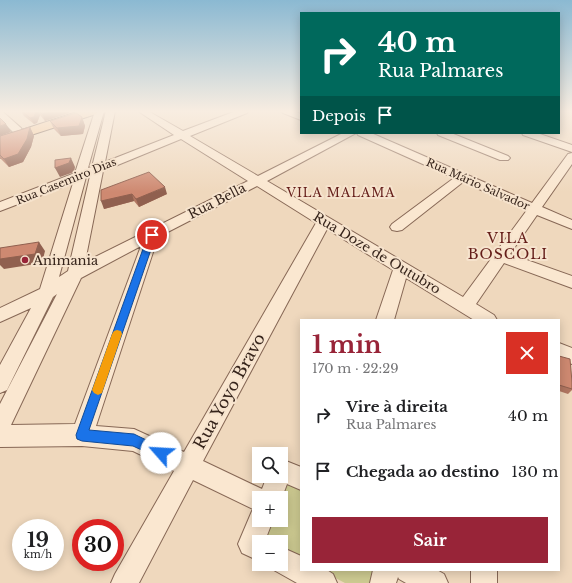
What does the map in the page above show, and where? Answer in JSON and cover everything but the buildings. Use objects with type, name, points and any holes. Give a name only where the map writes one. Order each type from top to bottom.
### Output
[{"type":"street","points":[[0,384],[47,293],[91,138]]},
{"type":"street","points":[[0,426],[75,274],[104,138]]},
{"type":"street","name":"Rua Casemiro Dias","points":[[0,207],[174,138]]},
{"type":"street","name":"Rua Doze de Outubro","points":[[187,138],[486,319]]},
{"type":"street","name":"Rua Bella","points":[[0,315],[47,293],[75,274],[258,181],[335,138]]},
{"type":"street","name":"Rua Mário Salvador","points":[[374,138],[572,225]]},
{"type":"street","points":[[455,138],[504,158]]},
{"type":"street","points":[[542,138],[572,149]]},
{"type":"street","points":[[465,307],[572,156]]},
{"type":"street","points":[[397,227],[462,177]]},
{"type":"street","name":"Rua Yoyo Bravo","points":[[124,583],[324,221]]},
{"type":"street","points":[[82,435],[152,235]]},
{"type":"street","points":[[501,256],[572,282]]},
{"type":"street","points":[[385,319],[402,267]]},
{"type":"street","points":[[560,351],[572,356]]},
{"type":"street","points":[[0,436],[82,435],[134,440],[252,497]]},
{"type":"street","points":[[288,473],[300,479]]},
{"type":"street","points":[[288,565],[310,580]]},
{"type":"street","points":[[384,583],[386,571]]},
{"type":"street","points":[[410,571],[435,583]]},
{"type":"street","points":[[484,571],[484,583]]},
{"type":"shaded area","points":[[285,483],[300,490],[300,560],[288,554],[288,535],[264,535],[267,527],[288,527],[288,491],[283,491]]},
{"type":"shaded area","points":[[322,571],[378,571],[375,583],[345,583]]},
{"type":"slow traffic","points":[[98,390],[117,334]]},
{"type":"place","name":"Animania","points":[[25,260]]},
{"type":"district","name":"VILA MALAMA","points":[[341,192]]},
{"type":"district","name":"VILA BOSCOLI","points":[[508,246]]},
{"type":"route","points":[[152,235],[82,435],[134,440],[161,453]]}]
